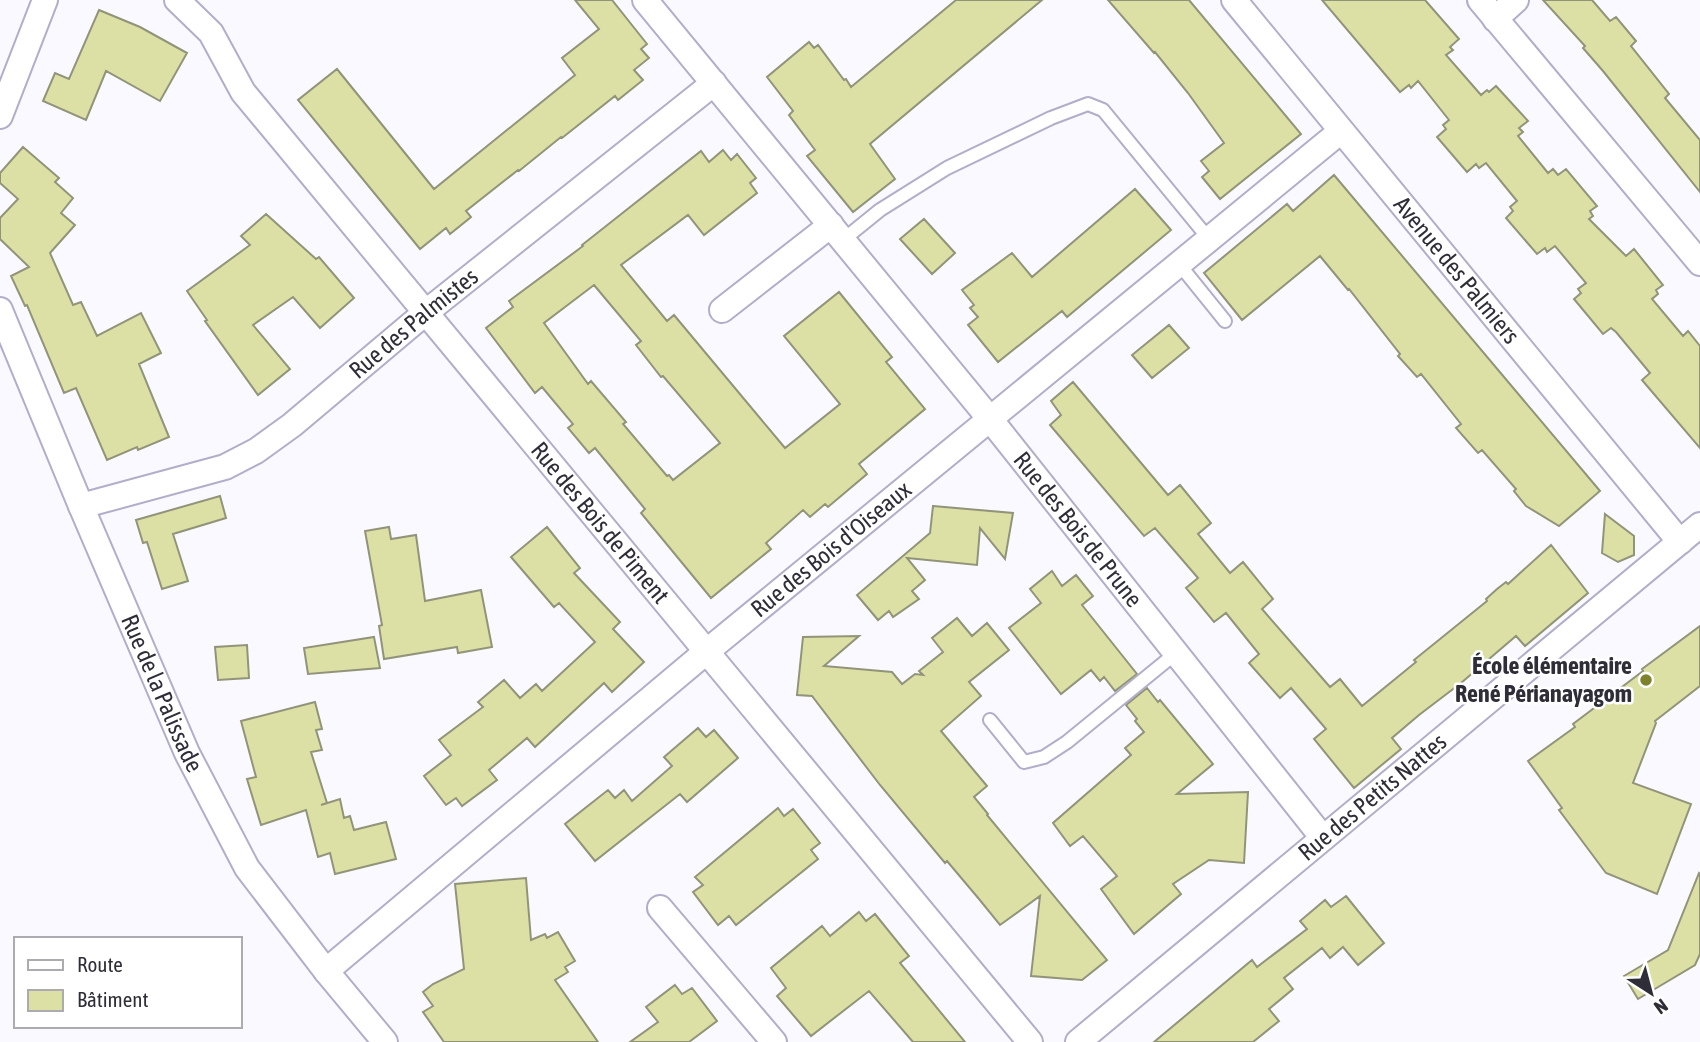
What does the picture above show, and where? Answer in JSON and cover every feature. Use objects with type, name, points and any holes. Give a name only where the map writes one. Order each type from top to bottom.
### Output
[{"type":"street","points":[[0,116],[46,0]]},
{"type":"street","name":"Rue des Bois de Piment","points":[[177,0],[211,33],[243,92],[1030,1042]]},
{"type":"street","name":"Rue des Bois de Prune","points":[[645,0],[990,419],[1323,838]]},
{"type":"street","points":[[1516,0],[1487,9],[1700,263]]},
{"type":"street","name":"Avenue des Palmiers","points":[[1244,4],[1341,131],[1680,542]]},
{"type":"street","name":"Rue des Palmistes","points":[[81,506],[225,467],[257,451],[292,425],[425,313],[714,83]]},
{"type":"street","name":"Rue des Bois d'Oiseaux","points":[[326,971],[706,652],[1341,131]]},
{"type":"street","points":[[722,310],[837,232]]},
{"type":"street","name":"Rue de la Palissade","points":[[0,310],[187,753],[247,868],[326,971],[385,1042]]},
{"type":"street","name":"Rue des Petits Nattes","points":[[1078,1042],[1700,525]]},
{"type":"street","points":[[660,908],[774,1042]]},
{"type":"lane","points":[[837,232],[880,210],[947,168],[1051,118],[1088,104],[1103,110],[1209,239]]},
{"type":"lane","points":[[1179,264],[1225,321]]},
{"type":"lane","points":[[990,720],[1024,762],[1044,757],[1067,742],[1175,653]]},
{"type":"building","points":[[575,0],[612,0],[647,44],[641,49],[649,58],[634,70],[643,80],[618,100],[615,96],[466,211],[471,217],[450,234],[446,228],[420,249],[298,100],[337,69],[434,189],[575,75],[562,58],[599,29]]},
{"type":"building","points":[[956,0],[1042,0],[870,144],[895,179],[853,212],[807,156],[815,150],[789,115],[793,111],[767,77],[809,42],[814,48],[818,45],[851,87]]},
{"type":"building","points":[[1108,0],[1189,0],[1301,134],[1220,199],[1202,177],[1209,171],[1201,161],[1224,143],[1155,52]]},
{"type":"building","points":[[1322,0],[1425,0],[1459,39],[1450,47],[1453,50],[1446,55],[1481,95],[1496,86],[1528,121],[1519,128],[1523,132],[1518,136],[1548,173],[1553,169],[1558,175],[1566,169],[1597,206],[1590,211],[1593,216],[1589,219],[1626,256],[1634,249],[1663,285],[1656,290],[1658,294],[1652,299],[1683,336],[1688,331],[1700,346],[1700,448],[1642,380],[1650,373],[1616,332],[1611,328],[1603,334],[1574,299],[1581,293],[1578,289],[1586,283],[1555,246],[1547,252],[1545,248],[1537,254],[1506,218],[1513,211],[1510,207],[1517,201],[1486,163],[1479,168],[1476,164],[1467,172],[1437,137],[1446,129],[1443,125],[1449,120],[1418,81],[1411,88],[1409,85],[1400,92]]},
{"type":"building","points":[[1543,0],[1592,0],[1610,21],[1616,17],[1636,41],[1631,46],[1669,94],[1665,98],[1700,140],[1700,192],[1583,48],[1585,46]]},
{"type":"building","points":[[99,10],[140,27],[187,53],[160,101],[106,71],[86,120],[43,101],[55,73],[69,79]]},
{"type":"building","points":[[23,147],[59,178],[55,182],[73,198],[61,213],[75,225],[50,253],[73,305],[81,302],[97,336],[141,313],[161,353],[139,364],[169,437],[107,460],[76,388],[64,393],[27,305],[25,306],[11,276],[29,267],[0,239],[0,218],[18,199],[0,183],[0,173]]},
{"type":"building","points":[[723,150],[731,160],[737,154],[756,178],[750,183],[757,193],[704,235],[688,215],[621,265],[667,321],[674,315],[785,448],[840,404],[784,336],[839,292],[892,357],[886,362],[925,409],[859,464],[867,474],[828,507],[825,504],[810,517],[803,510],[766,543],[771,549],[711,598],[641,513],[645,509],[595,448],[589,453],[568,428],[573,424],[542,387],[535,393],[486,328],[513,307],[509,301],[583,246],[701,151],[709,162]],"holes":[[[594,285],[641,341],[636,345],[720,443],[673,480],[623,424],[626,422],[591,381],[588,384],[544,323]]]},
{"type":"building","points":[[1334,175],[1600,491],[1559,526],[1526,506],[1514,491],[1516,489],[1482,450],[1478,453],[1456,428],[1461,424],[1421,374],[1417,377],[1398,356],[1400,354],[1320,256],[1242,320],[1204,273],[1287,204],[1293,211]]},
{"type":"building","points":[[1135,189],[1171,230],[1067,317],[1062,311],[998,362],[968,325],[978,317],[970,308],[974,305],[962,290],[1012,253],[1032,277]]},
{"type":"building","points":[[266,214],[316,259],[319,257],[354,298],[320,328],[293,297],[253,325],[290,369],[258,395],[187,291],[250,245],[241,236]]},
{"type":"building","points":[[924,219],[955,253],[932,274],[900,239]]},
{"type":"building","points":[[1169,325],[1189,348],[1152,378],[1132,355]]},
{"type":"building","points":[[1073,382],[1168,495],[1180,485],[1211,523],[1198,534],[1230,573],[1243,562],[1273,599],[1262,609],[1330,687],[1340,679],[1362,706],[1551,545],[1588,593],[1525,646],[1516,636],[1419,715],[1392,738],[1401,749],[1354,788],[1314,739],[1326,729],[1291,688],[1280,698],[1249,663],[1259,654],[1226,613],[1214,622],[1186,588],[1198,578],[1155,528],[1144,536],[1050,425],[1061,415],[1051,401]]},
{"type":"building","points":[[220,496],[226,518],[173,534],[188,581],[162,589],[147,542],[143,543],[136,520]]},
{"type":"building","points":[[933,506],[1013,513],[1005,559],[980,528],[977,565],[907,558],[925,580],[912,591],[919,599],[893,617],[889,611],[878,620],[857,595],[930,533]]},
{"type":"building","points":[[1605,514],[1634,536],[1634,555],[1618,562],[1602,553]]},
{"type":"building","points":[[389,527],[391,539],[416,535],[425,601],[481,590],[492,647],[458,653],[457,647],[384,659],[379,626],[382,625],[365,531]]},
{"type":"building","points":[[547,527],[580,568],[574,573],[620,622],[613,629],[644,662],[612,692],[604,683],[535,747],[527,738],[489,770],[497,780],[462,806],[456,798],[446,805],[424,776],[451,755],[439,740],[483,707],[478,702],[504,680],[520,698],[536,684],[542,691],[595,642],[559,603],[554,607],[511,557]]},
{"type":"building","points":[[1052,571],[1062,586],[1076,575],[1093,596],[1082,605],[1137,674],[1115,691],[1104,677],[1100,681],[1091,670],[1061,694],[1009,628],[1041,603],[1030,589]]},
{"type":"building","points":[[957,618],[972,636],[987,623],[1009,650],[969,682],[981,696],[941,731],[987,786],[974,797],[987,815],[1107,960],[1082,980],[1031,976],[1040,896],[1000,925],[880,785],[812,696],[797,695],[803,637],[859,636],[824,666],[892,672],[902,684],[915,674],[923,675],[919,671],[943,652],[932,638]]},
{"type":"building","points":[[1700,626],[1700,686],[1655,721],[1633,783],[1691,804],[1657,894],[1606,873],[1559,810],[1562,808],[1528,761],[1575,727],[1573,724]]},
{"type":"building","points":[[374,637],[380,668],[308,674],[304,648]]},
{"type":"building","points":[[247,645],[249,678],[218,680],[215,647]]},
{"type":"building","points":[[1147,688],[1213,764],[1177,794],[1248,792],[1244,863],[1209,860],[1173,884],[1181,894],[1134,934],[1101,889],[1117,876],[1083,836],[1070,846],[1053,823],[1131,755],[1125,748],[1144,732],[1126,705]]},
{"type":"building","points":[[315,702],[322,729],[316,730],[322,750],[311,752],[327,803],[321,805],[340,799],[344,818],[350,816],[354,830],[386,822],[396,859],[335,874],[330,853],[318,857],[306,810],[261,825],[247,779],[256,777],[241,721]]},
{"type":"building","points":[[698,728],[706,737],[714,730],[738,758],[687,802],[680,794],[595,861],[565,824],[608,790],[615,798],[624,790],[632,801],[672,766],[664,757]]},
{"type":"building","points":[[778,808],[784,816],[793,809],[820,843],[811,850],[818,859],[736,925],[729,916],[718,925],[693,892],[703,885],[695,877]]},
{"type":"building","points":[[1699,873],[1700,954],[1695,965],[1638,999],[1624,976],[1668,950]]},
{"type":"building","points":[[526,878],[531,940],[545,934],[547,938],[558,932],[575,961],[565,967],[568,972],[555,980],[598,1042],[444,1042],[423,1012],[433,1006],[423,992],[464,969],[455,884]]},
{"type":"building","points":[[1346,896],[1384,943],[1358,965],[1343,947],[1330,958],[1322,948],[1284,978],[1293,989],[1269,1009],[1279,1021],[1253,1042],[1154,1042],[1252,960],[1257,967],[1307,929],[1300,921],[1325,900],[1331,907]]},
{"type":"building","points":[[859,912],[866,921],[875,914],[909,956],[900,963],[965,1042],[913,1042],[869,991],[811,1036],[777,996],[786,988],[771,968],[822,926],[830,936]]},
{"type":"building","points":[[675,985],[682,994],[692,988],[717,1021],[689,1042],[630,1042],[658,1022],[646,1007]]},
{"type":"place","name":"École élémentaire René Périanayagom","points":[[1646,680]]}]
